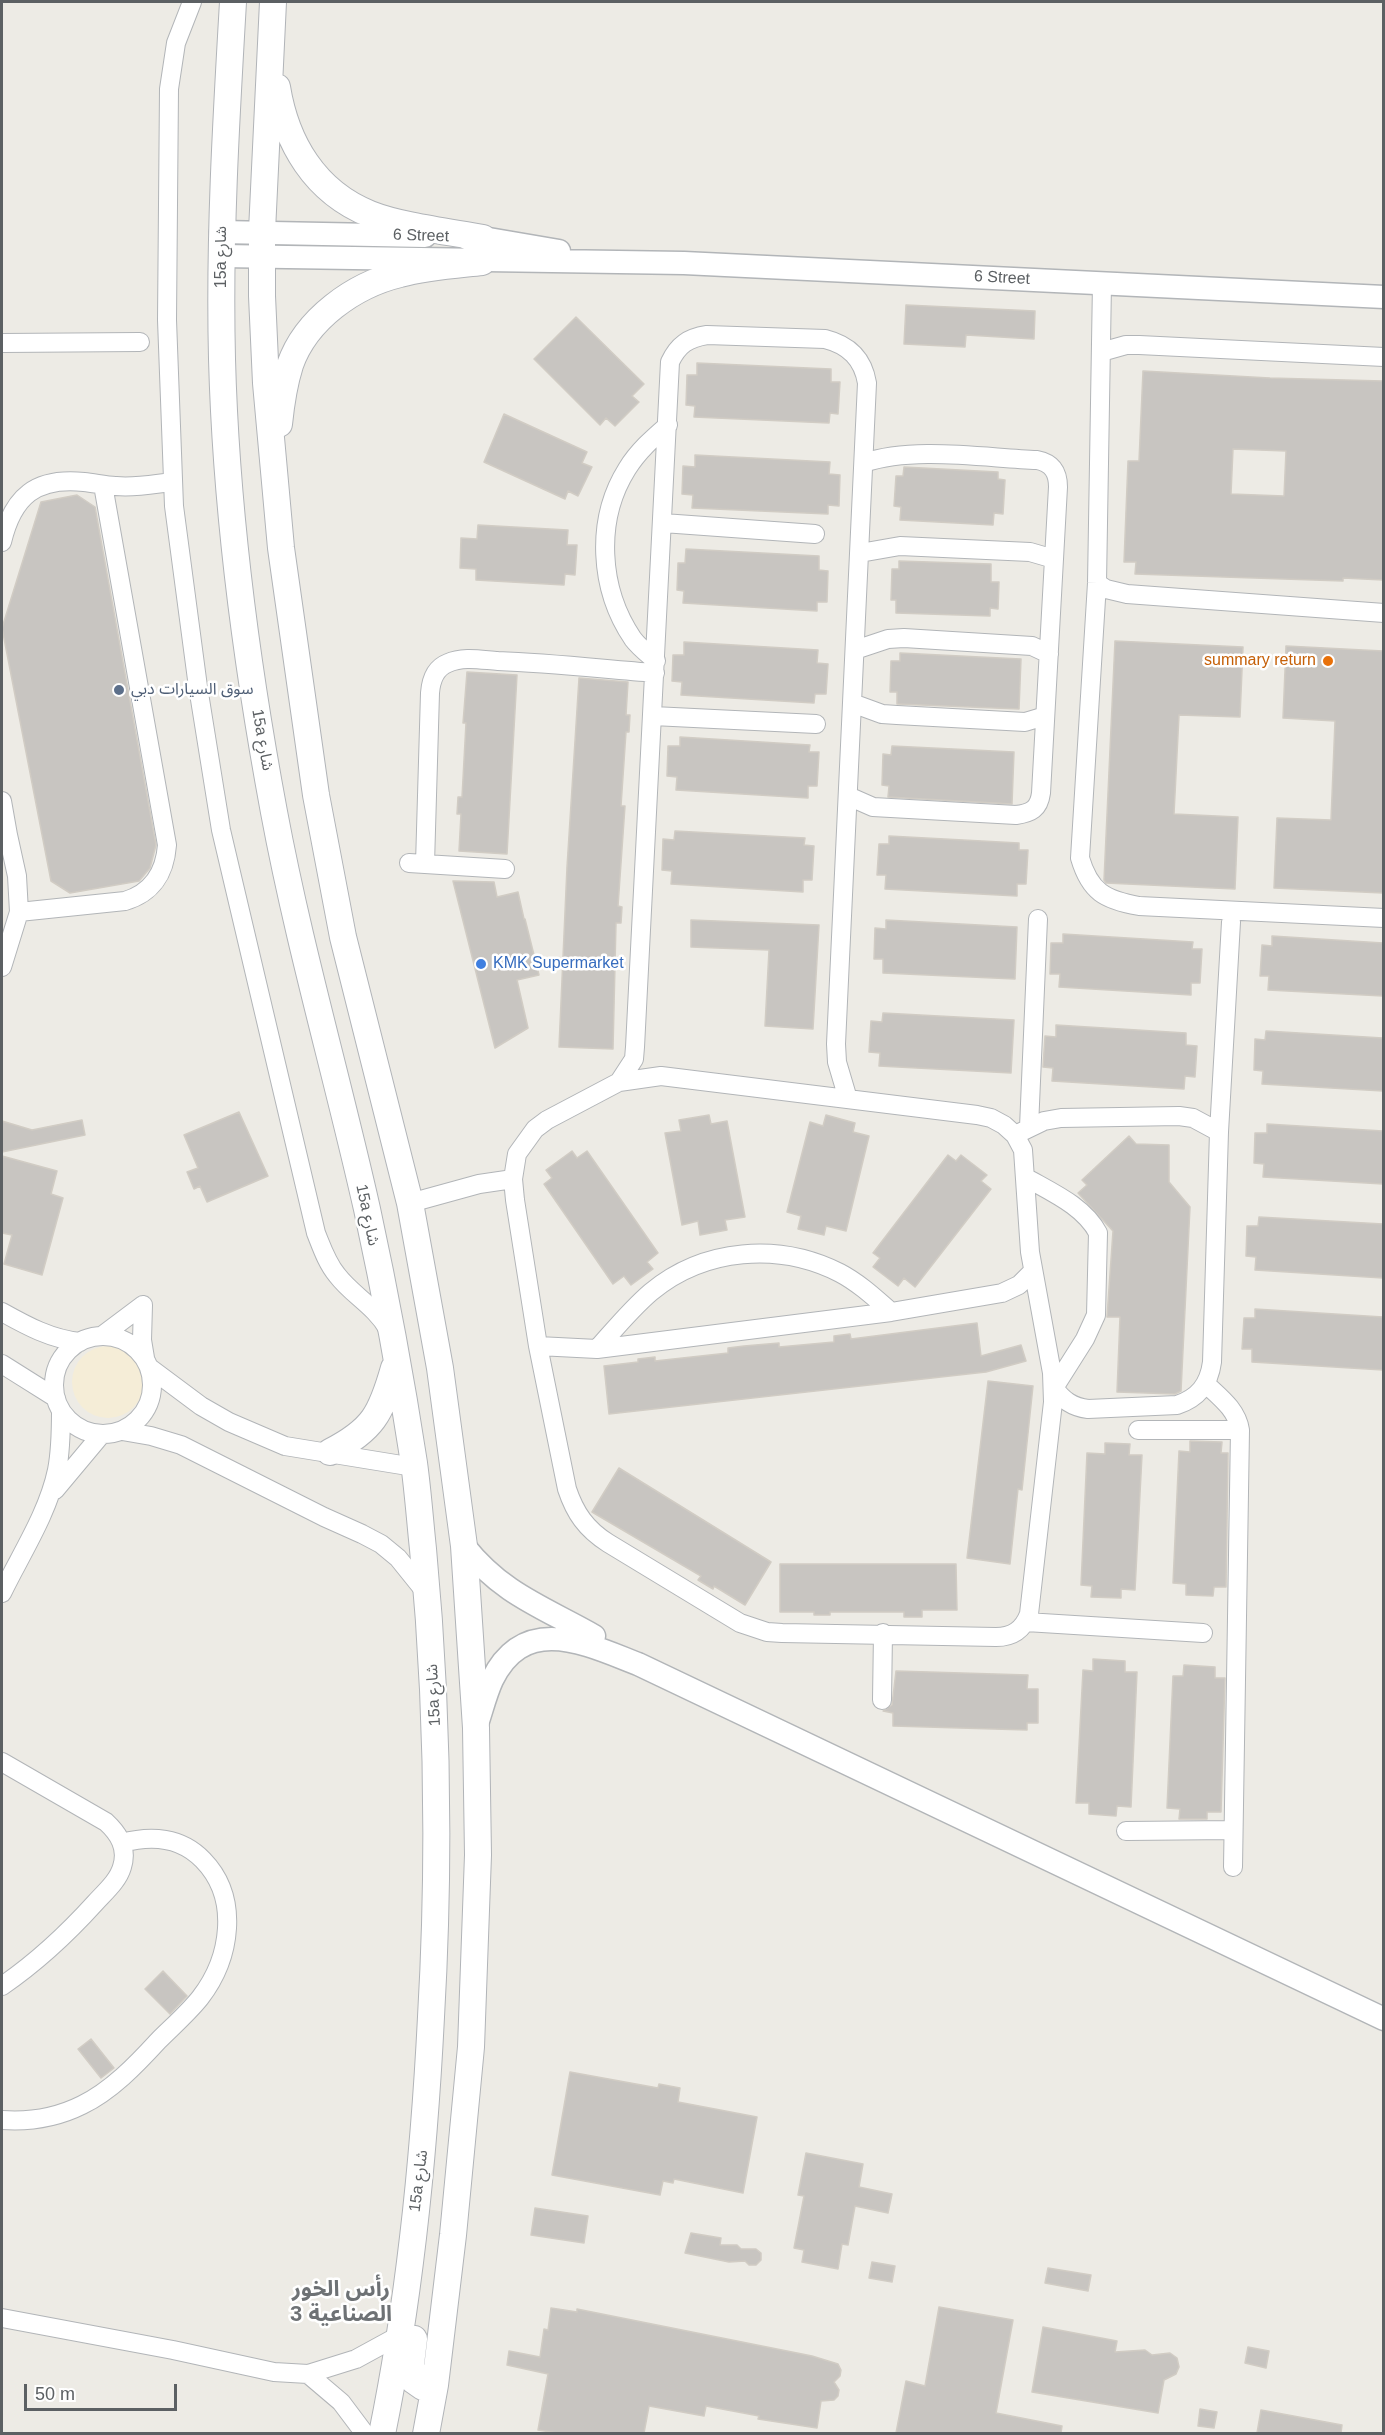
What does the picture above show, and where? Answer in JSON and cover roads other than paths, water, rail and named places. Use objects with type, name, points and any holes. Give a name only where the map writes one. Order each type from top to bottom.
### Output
[{"type":"main road","name":"15a شارع","points":[[233,2],[221,244],[222,361],[227,467],[239,591],[255,703],[292,904],[367,1211],[396,1362],[414,1467],[427,1594],[436,1725],[437,1924],[425,2130],[400,2335],[381,2433]]},
{"type":"main road","points":[[273,2],[262,231],[266,383],[273,472],[316,795],[341,927],[410,1203],[440,1368],[464,1546],[476,1728],[478,1855],[471,2047],[453,2235],[435,2385],[426,2433]]},
{"type":"main road","points":[[270,27],[277,89],[284,120],[297,151],[316,178],[341,200],[371,215],[483,250]]},
{"type":"main road","points":[[273,472],[283,393],[291,363],[307,335],[333,307],[364,286],[400,273],[483,250]]},
{"type":"main road","points":[[330,1452],[354,1440],[368,1428],[387,1396],[396,1362]]},
{"type":"main road","points":[[414,1467],[434,1481],[442,1495],[461,1683],[466,1706],[476,1728]]},
{"type":"main road","points":[[425,2130],[430,2172],[411,2374],[417,2385],[423,2387],[435,2385]]},
{"type":"street","points":[[192,2],[176,43],[170,89],[167,320],[172,482],[184,596],[220,830],[311,1216],[325,1256],[337,1275],[374,1310],[391,1334]]},
{"type":"street","name":"6 Street","points":[[221,244],[262,231],[620,261],[1383,297]]},
{"type":"street","name":"6 Street","points":[[221,244],[262,256],[483,250]]},
{"type":"street","points":[[1102,283],[1097,583],[1080,858],[1084,874],[1093,888],[1107,898],[1139,906],[1383,918]]},
{"type":"street","points":[[2,334],[22,342]]},
{"type":"street","points":[[619,1082],[634,1059],[635,1047],[670,362],[675,351],[684,342],[707,335],[825,339],[834,341],[858,358],[866,375],[868,392],[836,1044],[837,1062],[848,1099]]},
{"type":"street","points":[[2,343],[140,342]]},
{"type":"street","points":[[1101,352],[1126,345],[1139,345],[1383,357]]},
{"type":"street","points":[[656,667],[634,640],[619,614],[609,586],[604,556],[606,525],[614,496],[633,461],[645,445],[668,425]]},
{"type":"street","points":[[848,796],[861,803],[885,808],[1016,815],[1031,813],[1037,808],[1041,793],[1058,479],[1051,465],[1045,462],[908,454],[864,463]]},
{"type":"street","points":[[2,542],[12,511],[22,498],[34,488],[49,482],[66,481],[118,487],[172,482]]},
{"type":"street","points":[[19,912],[134,898],[155,883],[166,858],[167,845],[103,485]]},
{"type":"street","points":[[663,524],[815,534]]},
{"type":"street","points":[[860,554],[900,546],[1030,552],[1054,559]]},
{"type":"street","points":[[1097,583],[1106,589],[1127,594],[1383,613]]},
{"type":"street","points":[[855,650],[888,639],[904,638],[1032,646],[1049,654]]},
{"type":"street","points":[[505,869],[417,863],[431,681],[436,671],[445,664],[468,659],[656,667]]},
{"type":"street","points":[[852,703],[882,714],[1025,722],[1045,716]]},
{"type":"street","points":[[653,716],[816,724]]},
{"type":"street","points":[[2,801],[5,834],[17,876],[19,912],[2,967]]},
{"type":"street","points":[[1038,920],[1022,1131],[1033,1271],[1054,1388],[1032,1594],[1026,1622],[1013,1634],[1005,1637],[883,1633],[782,1633],[753,1628],[727,1616],[593,1534],[577,1513],[567,1489],[538,1346],[513,1179],[517,1154],[535,1129],[619,1082],[661,1076],[991,1118],[1022,1131],[1061,1118],[1179,1116],[1193,1118],[1219,1132]]},
{"type":"street","points":[[1054,1388],[1068,1403],[1088,1409],[1177,1406],[1198,1394],[1206,1384],[1212,1362],[1219,1132],[1231,922]]},
{"type":"street","points":[[1025,1177],[1083,1212],[1092,1221],[1098,1233],[1096,1315],[1085,1339],[1054,1388]]},
{"type":"street","points":[[410,1203],[479,1184],[513,1179]]},
{"type":"street","points":[[597,1349],[645,1298],[672,1277],[718,1258],[743,1254],[769,1253],[794,1256],[818,1264],[856,1283],[891,1312]]},
{"type":"street","points":[[538,1346],[597,1349],[891,1312],[1002,1293],[1019,1285],[1033,1271]]},
{"type":"street","points":[[2,1312],[62,1340],[80,1341],[103,1335],[142,1305],[142,1340],[152,1391],[145,1412],[135,1423],[122,1431]]},
{"type":"street","points":[[103,1335],[119,1338],[134,1346],[147,1363],[201,1406],[258,1436],[285,1446],[414,1467]]},
{"type":"street","points":[[2,1593],[47,1502],[56,1472],[59,1451],[58,1404],[54,1382],[58,1366],[67,1352],[80,1341]]},
{"type":"street","points":[[2,1364],[58,1404],[71,1423],[85,1431],[101,1435],[122,1431],[152,1436],[181,1445],[362,1534],[398,1558],[427,1594]]},
{"type":"street","points":[[1206,1384],[1230,1407],[1239,1422],[1240,1430],[1233,1868]]},
{"type":"street","points":[[1138,1430],[1240,1430]]},
{"type":"street","points":[[47,1502],[101,1435]]},
{"type":"street","points":[[464,1546],[479,1565],[505,1588],[590,1634],[639,1664]]},
{"type":"street","points":[[1026,1622],[1203,1634]]},
{"type":"street","points":[[882,1701],[883,1633]]},
{"type":"street","points":[[476,1728],[497,1672],[514,1653],[528,1644],[544,1639],[561,1638],[578,1641],[639,1664],[1383,2019]]},
{"type":"street","points":[[2,1762],[106,1822],[116,1831],[124,1854],[123,1866],[111,1886],[56,1945],[29,1968],[2,1986]]},
{"type":"street","points":[[1126,1831],[1233,1830]]},
{"type":"street","points":[[2,2120],[29,2121],[45,2118],[81,2106],[104,2092],[144,2056],[200,1998],[220,1961],[229,1919],[220,1883],[210,1868],[197,1854],[168,1840],[153,1838],[122,1843]]},
{"type":"street","points":[[2,2318],[173,2349],[274,2372],[308,2374],[356,2359],[400,2335]]},
{"type":"street","points":[[308,2374],[341,2402],[365,2433]]},
{"type":"place","name":"summary return","points":[[1328,661]]},
{"type":"place","name":"سوق السيارات دبي","points":[[119,690]]},
{"type":"place","name":"KMK Supermarket","points":[[481,964]]},
{"type":"district","name":"رأس الخور الصناعية 3","points":[[341,2302]]}]
